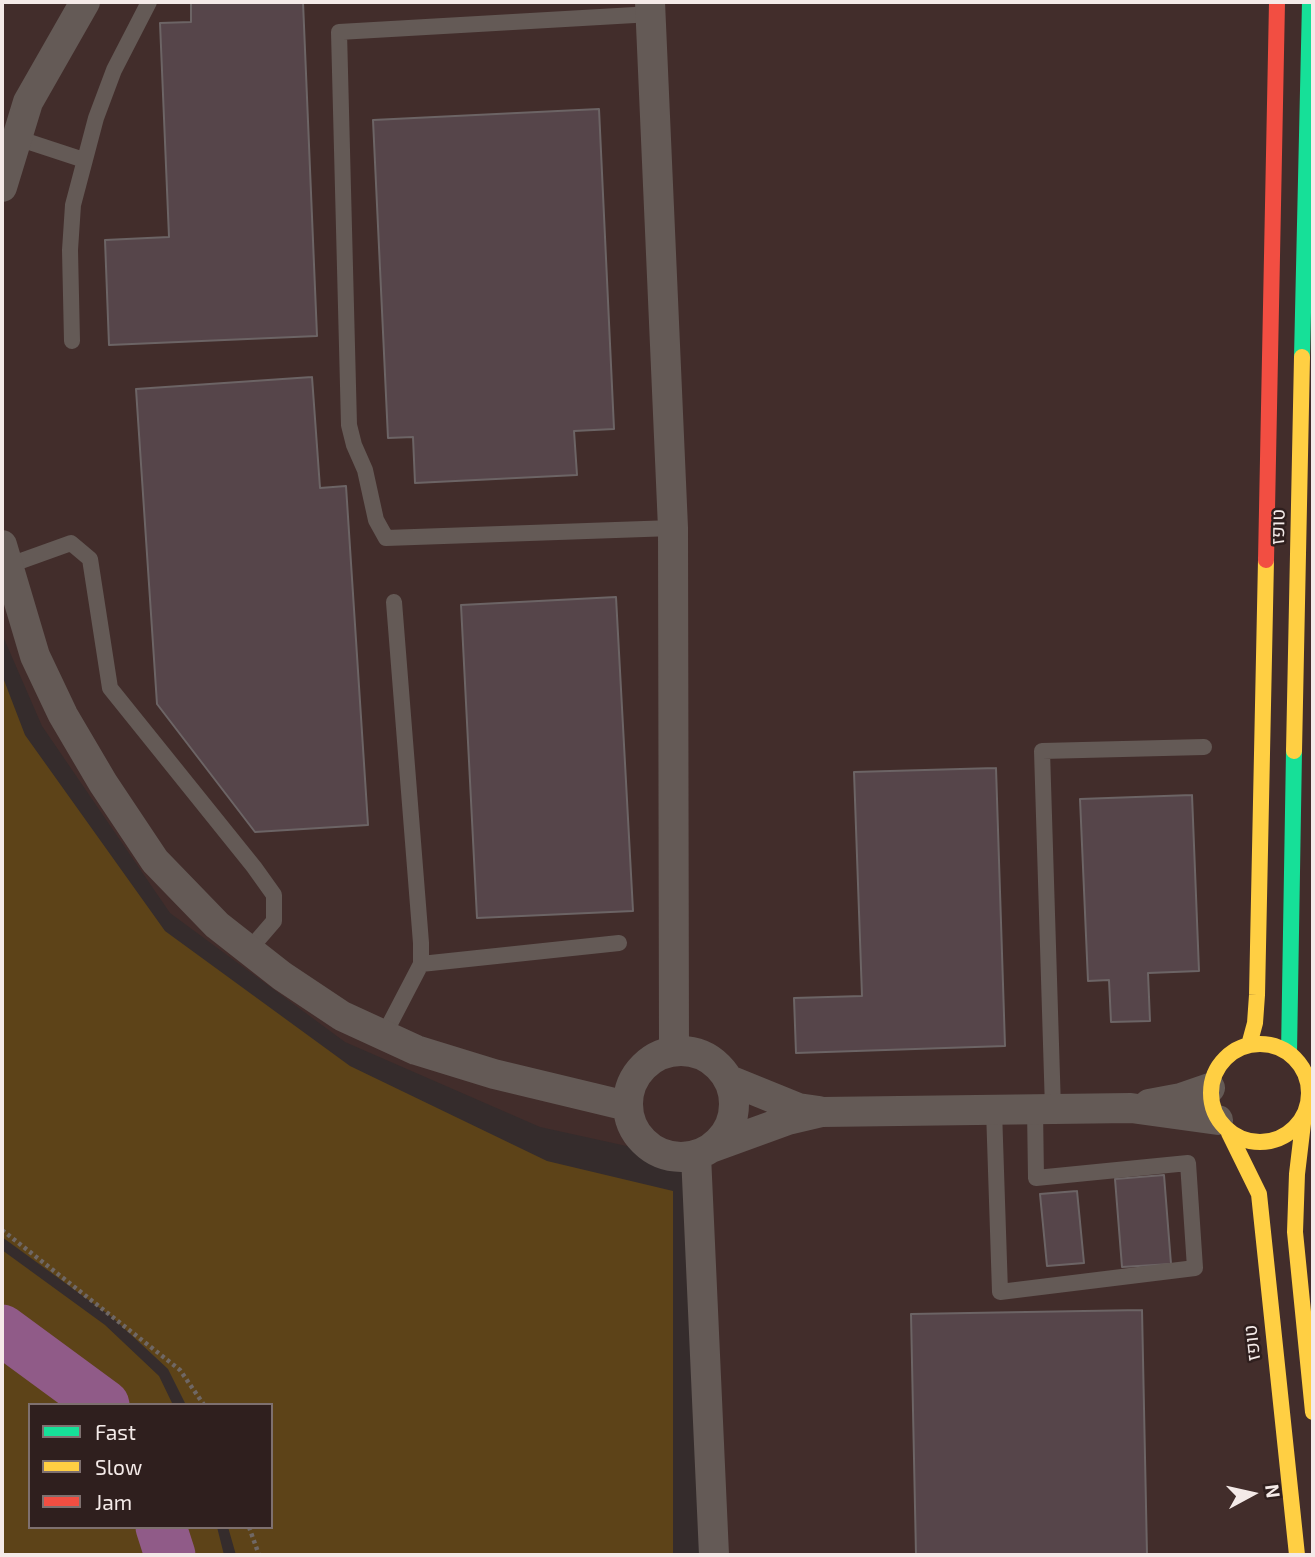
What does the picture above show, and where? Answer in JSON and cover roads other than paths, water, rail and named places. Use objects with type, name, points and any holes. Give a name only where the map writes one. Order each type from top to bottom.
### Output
[{"type":"street","points":[[2,187],[28,102],[85,2]]},
{"type":"street","name":"טופז","points":[[1249,1045],[1255,1023],[1257,995],[1277,2]]},
{"type":"street","name":"טופז","points":[[1289,1053],[1310,2]]},
{"type":"street","points":[[651,8],[673,528],[674,1051]]},
{"type":"street","points":[[4,556],[35,656],[63,715],[103,783],[155,860],[217,926],[282,976],[342,1016],[384,1035],[416,1049],[494,1074],[627,1106]]},
{"type":"street","points":[[1223,1127],[1211,1105],[1210,1088],[1214,1073],[1223,1060],[1235,1050],[1249,1045],[1263,1044],[1289,1053],[1297,1061],[1308,1082],[1309,1099],[1304,1115],[1297,1174],[1295,1232],[1313,1412]]},
{"type":"street","points":[[703,1151],[723,1136],[732,1121],[734,1104],[729,1080],[716,1064],[704,1056],[690,1051],[659,1055],[646,1063],[635,1076],[629,1090],[627,1106],[638,1136],[650,1147],[672,1156],[703,1151],[788,1120],[822,1112]]},
{"type":"street","points":[[729,1080],[798,1108],[822,1112],[1131,1108],[1181,1098],[1210,1088]]},
{"type":"street","points":[[1131,1108],[1223,1127],[1242,1140],[1257,1143],[1285,1137],[1304,1115]]},
{"type":"street","name":"טופז","points":[[1223,1127],[1259,1195],[1297,1555]]},
{"type":"street","points":[[703,1151],[714,1555]]},
{"type":"lane","points":[[72,341],[70,250],[73,205],[96,118],[114,70],[149,2]]},
{"type":"lane","points":[[651,8],[339,32],[349,425],[354,446],[365,470],[376,520],[386,538],[673,528]]},
{"type":"lane","points":[[17,138],[84,160]]},
{"type":"lane","points":[[4,556],[71,543],[90,559],[110,688],[274,895],[274,921],[249,950]]},
{"type":"lane","points":[[384,1035],[421,964],[422,943],[394,602]]},
{"type":"lane","points":[[993,1110],[1000,1292],[1195,1268],[1188,1163],[1036,1178],[1044,1109],[1042,751],[1204,747]]},
{"type":"lane","points":[[421,964],[619,943]]},
{"type":"waterway","points":[[2,1330],[101,1403]]},
{"type":"waterway","points":[[162,1529],[170,1555]]}]
